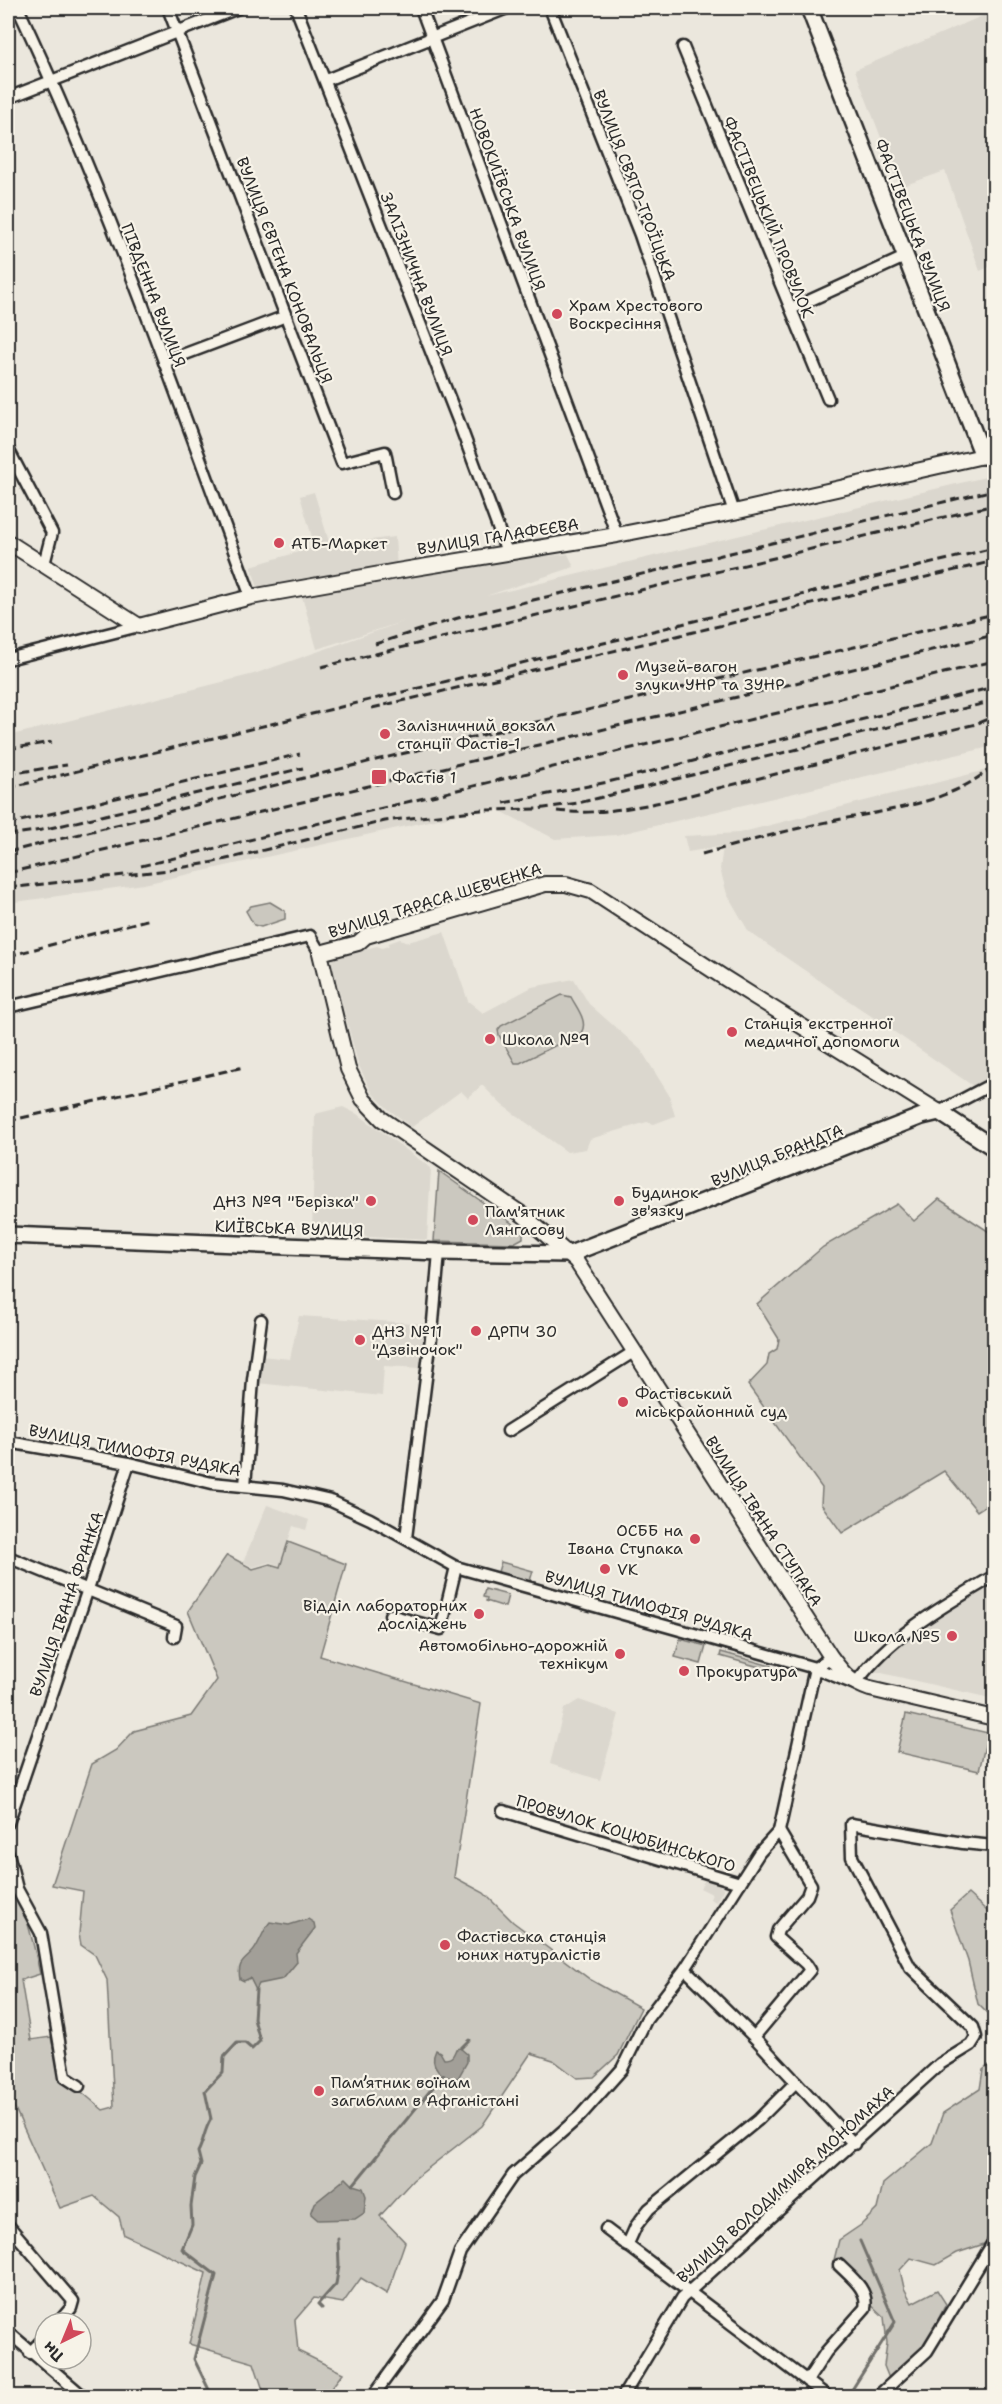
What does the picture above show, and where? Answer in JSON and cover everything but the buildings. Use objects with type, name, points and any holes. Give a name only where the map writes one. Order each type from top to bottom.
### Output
[{"type":"main road","name":"ФАСТІВЕЦЬКА ВУЛИЦЯ","points":[[809,8],[907,256],[989,454]]},
{"type":"main road","name":"ВУЛИЦЯ ТАРАСА ШЕВЧЕНКА","points":[[939,1112],[994,1148]]},
{"type":"main road","name":"ВУЛИЦЯ БРАНДТА","points":[[570,1254],[922,1116],[939,1112]]},
{"type":"main road","name":"КИЇВСЬКА ВУЛИЦЯ","points":[[8,1235],[570,1254]]},
{"type":"street","name":"ПІВДЕННА ВУЛИЦЯ","points":[[18,8],[52,80],[113,226],[251,597]]},
{"type":"street","name":"ВУЛИЦЯ ЄВГЕНА КОНОВАЛЬЦЯ","points":[[168,8],[342,463],[385,452],[393,493]]},
{"type":"street","points":[[8,98],[238,8]]},
{"type":"street","name":"ЗАЛІЗНИЧНА ВУЛИЦЯ","points":[[296,8],[326,80],[507,552]]},
{"type":"street","name":"НОВОКИЇВСЬКА ВУЛИЦЯ","points":[[421,8],[617,535]]},
{"type":"street","points":[[326,80],[507,8]]},
{"type":"street","name":"ВУЛИЦЯ СВЯТО-ТРОЇЦЬКА","points":[[550,8],[640,235],[734,512]]},
{"type":"street","name":"ФАСТІВЕЦЬКИЙ ПРОВУЛОК","points":[[682,47],[828,399]]},
{"type":"street","points":[[790,309],[907,256]]},
{"type":"street","points":[[164,362],[286,316]]},
{"type":"street","points":[[8,449],[52,533],[44,564]]},
{"type":"street","name":"ВУЛИЦЯ ГАЛАФЕЄВА","points":[[8,660],[251,597],[617,535],[734,512],[989,454]]},
{"type":"street","points":[[8,542],[139,626]]},
{"type":"street","name":"ВУЛИЦЯ ТАРАСА ШЕВЧЕНКА","points":[[8,1007],[310,936],[320,953],[358,942],[366,936],[545,884],[566,884],[591,891],[723,977],[939,1112]]},
{"type":"street","name":"ВУЛИЦЯ ІВАНА СТУПАКА","points":[[320,953],[348,1069],[363,1099],[381,1119],[523,1215],[570,1254],[635,1351],[831,1657],[847,1678],[855,1684]]},
{"type":"street","name":"ВУЛИЦЯ БРАНДТА","points":[[939,1112],[994,1083]]},
{"type":"street","points":[[406,1538],[433,1322],[439,1251]]},
{"type":"street","points":[[245,1486],[253,1380],[261,1320]]},
{"type":"street","points":[[508,1431],[635,1351]]},
{"type":"street","name":"ВУЛИЦЯ ТИМОФІЯ РУДЯКА","points":[[8,1442],[129,1462],[212,1483],[283,1490],[332,1502],[406,1538],[456,1567],[815,1668],[855,1684]]},
{"type":"street","name":"ВУЛИЦЯ ІВАНА ФРАНКА","points":[[8,1823],[129,1462]]},
{"type":"street","points":[[8,1557],[176,1626],[174,1637]]},
{"type":"street","points":[[390,1615],[441,1629],[456,1567]]},
{"type":"street","points":[[994,1576],[933,1612],[890,1644],[855,1684],[896,1696],[994,1718]]},
{"type":"street","points":[[373,2397],[443,2300],[460,2252],[513,2175],[580,2116],[622,2069],[645,2020],[685,1968],[759,1854],[778,1831],[815,1668],[831,1657]]},
{"type":"street","name":"ПРОВУЛОК КОЦЮБИНСЬКОГО","points":[[503,1811],[740,1883]]},
{"type":"street","name":"ВУЛИЦЯ ВОЛОДИМИРА МОНОМАХА","points":[[622,2397],[682,2298],[940,2064],[971,2045],[976,2037],[973,2027],[910,1967],[852,1857],[851,1824],[994,1846]]},
{"type":"street","points":[[754,2037],[810,1970],[776,1937],[778,1930],[807,1896],[811,1885],[778,1831]]},
{"type":"street","points":[[8,1853],[17,1889],[41,1934],[65,2077],[79,2086]]},
{"type":"street","points":[[685,1968],[754,2037],[854,2144]]},
{"type":"street","points":[[627,2246],[636,2226],[649,2209],[758,2120],[796,2082]]},
{"type":"street","points":[[8,2225],[73,2301],[68,2311]]},
{"type":"street","points":[[606,2229],[691,2291],[827,2397]]},
{"type":"street","points":[[878,2397],[927,2351],[994,2241]]},
{"type":"street","points":[[807,2381],[826,2352],[866,2308],[867,2299],[862,2289],[839,2265]]},
{"type":"street","points":[[8,2332],[83,2397]]},
{"type":"street","points":[[30,2353],[33,2350]]},
{"type":"shaded area","points":[[994,11],[994,265],[980,271],[945,171],[900,187],[855,70]]},
{"type":"shaded area","points":[[994,475],[994,746],[616,835],[555,839],[493,807],[144,884],[8,903],[8,736],[254,674],[405,621],[317,649],[301,593],[506,560],[568,554],[574,567],[486,596]]},
{"type":"shaded area","points":[[314,492],[330,545],[395,537],[397,568],[258,588],[251,566],[315,547],[300,496]]},
{"type":"shaded area","points":[[994,768],[994,1075],[973,1086],[749,932],[727,894],[720,869],[723,846],[688,852],[684,836],[739,833]]},
{"type":"shaded area","points":[[270,902],[285,911],[285,919],[261,927],[254,925],[246,911],[251,906]]},
{"type":"shaded area","name":"Школа №9","points":[[444,932],[468,1001],[483,1013],[532,987],[574,979],[589,1004],[641,1050],[669,1095],[675,1116],[654,1124],[647,1122],[590,1139],[586,1149],[567,1152],[502,1105],[482,1085],[468,1098],[461,1091],[412,1127],[388,1109],[372,1093],[358,1064],[332,964],[333,957],[377,946],[382,948],[400,939],[408,942]]},
{"type":"shaded area","points":[[562,995],[571,997],[581,1015],[584,1024],[581,1033],[520,1063],[515,1063],[498,1030],[501,1026]]},
{"type":"shaded area","name":"ДНЗ №9 \"Берізка\"","points":[[343,1107],[359,1115],[431,1168],[427,1240],[312,1234],[315,1114]]},
{"type":"shaded area","points":[[439,1171],[520,1229],[523,1238],[514,1243],[434,1241]]},
{"type":"shaded area","points":[[939,1199],[994,1235],[994,1500],[977,1511],[944,1471],[842,1533],[821,1504],[822,1488],[748,1385],[767,1365],[769,1354],[777,1349],[779,1339],[757,1304],[823,1247],[897,1204],[914,1221]]},
{"type":"shaded area","name":"ДНЗ №11 \"Дзвіночок\"","points":[[299,1316],[428,1324],[422,1368],[384,1366],[382,1396],[257,1383],[261,1356],[290,1359]]},
{"type":"shaded area","points":[[267,1505],[309,1520],[306,1530],[293,1526],[280,1566],[270,1562],[253,1567],[243,1562]]},
{"type":"shaded area","points":[[288,1542],[346,1564],[320,1656],[481,1704],[454,1877],[484,1893],[513,1922],[591,1980],[641,2008],[618,2055],[594,2077],[577,2078],[553,2060],[531,2053],[482,2126],[413,2180],[380,2216],[405,2242],[387,2294],[361,2278],[343,2303],[314,2298],[295,2320],[298,2351],[343,2373],[325,2396],[265,2396],[254,2363],[189,2344],[206,2273],[124,2235],[119,2217],[94,2196],[60,2208],[8,2093],[8,1882],[14,1889],[24,1911],[40,1974],[21,1980],[31,2040],[51,2037],[60,2080],[83,2093],[103,2110],[114,2107],[107,1980],[95,1955],[81,1945],[79,1934],[83,1891],[52,1885],[92,1764],[116,1750],[134,1731],[191,1716],[217,1680],[188,1611],[227,1555],[253,1569],[270,1564],[280,1567]]},
{"type":"shaded area","points":[[501,1562],[533,1571],[529,1584],[497,1575]]},
{"type":"shaded area","name":"Школа №5","points":[[994,1583],[994,1699],[873,1671],[890,1652],[928,1621]]},
{"type":"shaded area","points":[[485,1589],[508,1595],[505,1607],[486,1601],[487,1598],[483,1597]]},
{"type":"shaded area","points":[[680,1639],[706,1646],[701,1664],[675,1657]]},
{"type":"shaded area","points":[[721,1652],[771,1666],[770,1670],[720,1656]]},
{"type":"shaded area","points":[[579,1700],[619,1714],[600,1780],[550,1764],[564,1709]]},
{"type":"shaded area","points":[[906,1714],[988,1733],[979,1771],[897,1752]]},
{"type":"shaded area","points":[[706,1878],[724,1888],[716,1902],[710,1899],[712,1894],[700,1888]]},
{"type":"shaded area","points":[[968,1894],[987,1911],[994,1924],[994,2020],[978,2004],[968,1961],[950,1910]]},
{"type":"shaded area","points":[[308,1919],[314,1923],[315,1928],[296,1953],[297,1962],[283,1979],[259,1984],[256,1990],[250,1978],[244,1981],[240,1979],[241,1964],[258,1944],[270,1922],[289,1925]]},
{"type":"shaded area","points":[[460,2048],[467,2054],[467,2062],[458,2078],[442,2074],[435,2066],[436,2050],[444,2059],[447,2059],[452,2057],[456,2049]]},
{"type":"shaded area","points":[[994,2061],[994,2229],[984,2244],[957,2253],[936,2265],[911,2258],[900,2270],[904,2288],[912,2303],[937,2290],[946,2304],[925,2345],[890,2381],[884,2366],[887,2343],[884,2317],[832,2268],[839,2240],[861,2225],[877,2209],[883,2184],[932,2143],[943,2113],[980,2089],[983,2070]]},
{"type":"shaded area","points":[[346,2178],[353,2185],[363,2188],[366,2196],[364,2213],[355,2219],[318,2220],[311,2214],[315,2203]]},
{"type":"waterway","points":[[212,2396],[194,2359],[216,2275],[182,2249],[192,2225],[191,2206],[195,2177],[201,2164],[198,2152],[211,2119],[205,2091],[223,2072],[224,2057],[237,2043],[245,2043],[252,2049],[260,2041],[254,2019],[256,1990]]},
{"type":"waterway","points":[[461,2048],[469,2040]]},
{"type":"waterway","points":[[353,2185],[443,2075]]},
{"type":"waterway","points":[[322,2308],[318,2304],[336,2284],[339,2266],[338,2239]]},
{"type":"waterway","points":[[848,2396],[895,2322],[860,2241]]},
{"type":"railway","points":[[375,644],[458,618],[994,490]]},
{"type":"railway","points":[[321,667],[994,505]]},
{"type":"railway","points":[[8,788],[994,548]]},
{"type":"railway","points":[[372,708],[994,561]]},
{"type":"railway","points":[[8,852],[380,759],[994,614]]},
{"type":"railway","points":[[8,873],[994,635]]},
{"type":"railway","points":[[141,866],[994,661]]},
{"type":"railway","points":[[504,803],[608,782],[994,687]]},
{"type":"railway","points":[[8,888],[168,870],[214,862],[385,821],[481,810],[538,809],[578,803],[994,701]]},
{"type":"railway","points":[[557,811],[600,811],[664,801],[976,724],[994,716]]},
{"type":"railway","points":[[8,749],[52,742]]},
{"type":"railway","points":[[8,824],[300,754]]},
{"type":"railway","points":[[8,774],[67,765]]},
{"type":"railway","points":[[702,854],[799,828],[932,799],[955,791],[994,765]]},
{"type":"railway","points":[[8,835],[42,830],[303,768]]},
{"type":"railway","points":[[8,956],[150,919]]},
{"type":"railway","points":[[8,1121],[244,1067]]},
{"type":"place","name":"Храм Хрестового Воскресіння","points":[[557,314]]},
{"type":"place","name":"АТБ-Маркет","points":[[279,543]]},
{"type":"place","name":"Музей-вагон злуки УНР та ЗУНР","points":[[623,675]]},
{"type":"place","name":"Залізничний вокзал станції Фастів-1","points":[[385,734]]},
{"type":"place","name":"Фастів 1","points":[[379,777]]},
{"type":"place","name":"Станція екстренної медичної допомоги","points":[[732,1032]]},
{"type":"place","name":"Школа №9","points":[[490,1039]]},
{"type":"place","name":"ДНЗ №9 \"Берізка\"","points":[[371,1201]]},
{"type":"place","name":"Будинок зв'язку","points":[[619,1201]]},
{"type":"place","name":"Пам'ятник Лянгасову","points":[[473,1220]]},
{"type":"place","name":"ДРПЧ 30","points":[[476,1331]]},
{"type":"place","name":"ДНЗ №11 \"Дзвіночок\"","points":[[360,1340]]},
{"type":"place","name":"Фастівський міськрайонний суд","points":[[623,1402]]},
{"type":"place","name":"ОСББ на Івана Ступака","points":[[695,1539]]},
{"type":"place","name":"VK","points":[[605,1569]]},
{"type":"place","name":"Відділ лабораторних досліджень","points":[[479,1614]]},
{"type":"place","name":"Школа №5","points":[[952,1636]]},
{"type":"place","name":"Автомобільно-дорожній технікум","points":[[620,1654]]},
{"type":"place","name":"Прокуратура","points":[[684,1671]]},
{"type":"place","name":"Фастівська станція юних натуралістів","points":[[445,1945]]},
{"type":"place","name":"Пам’ятник воїнам загиблим в Афганістані","points":[[319,2091]]}]
